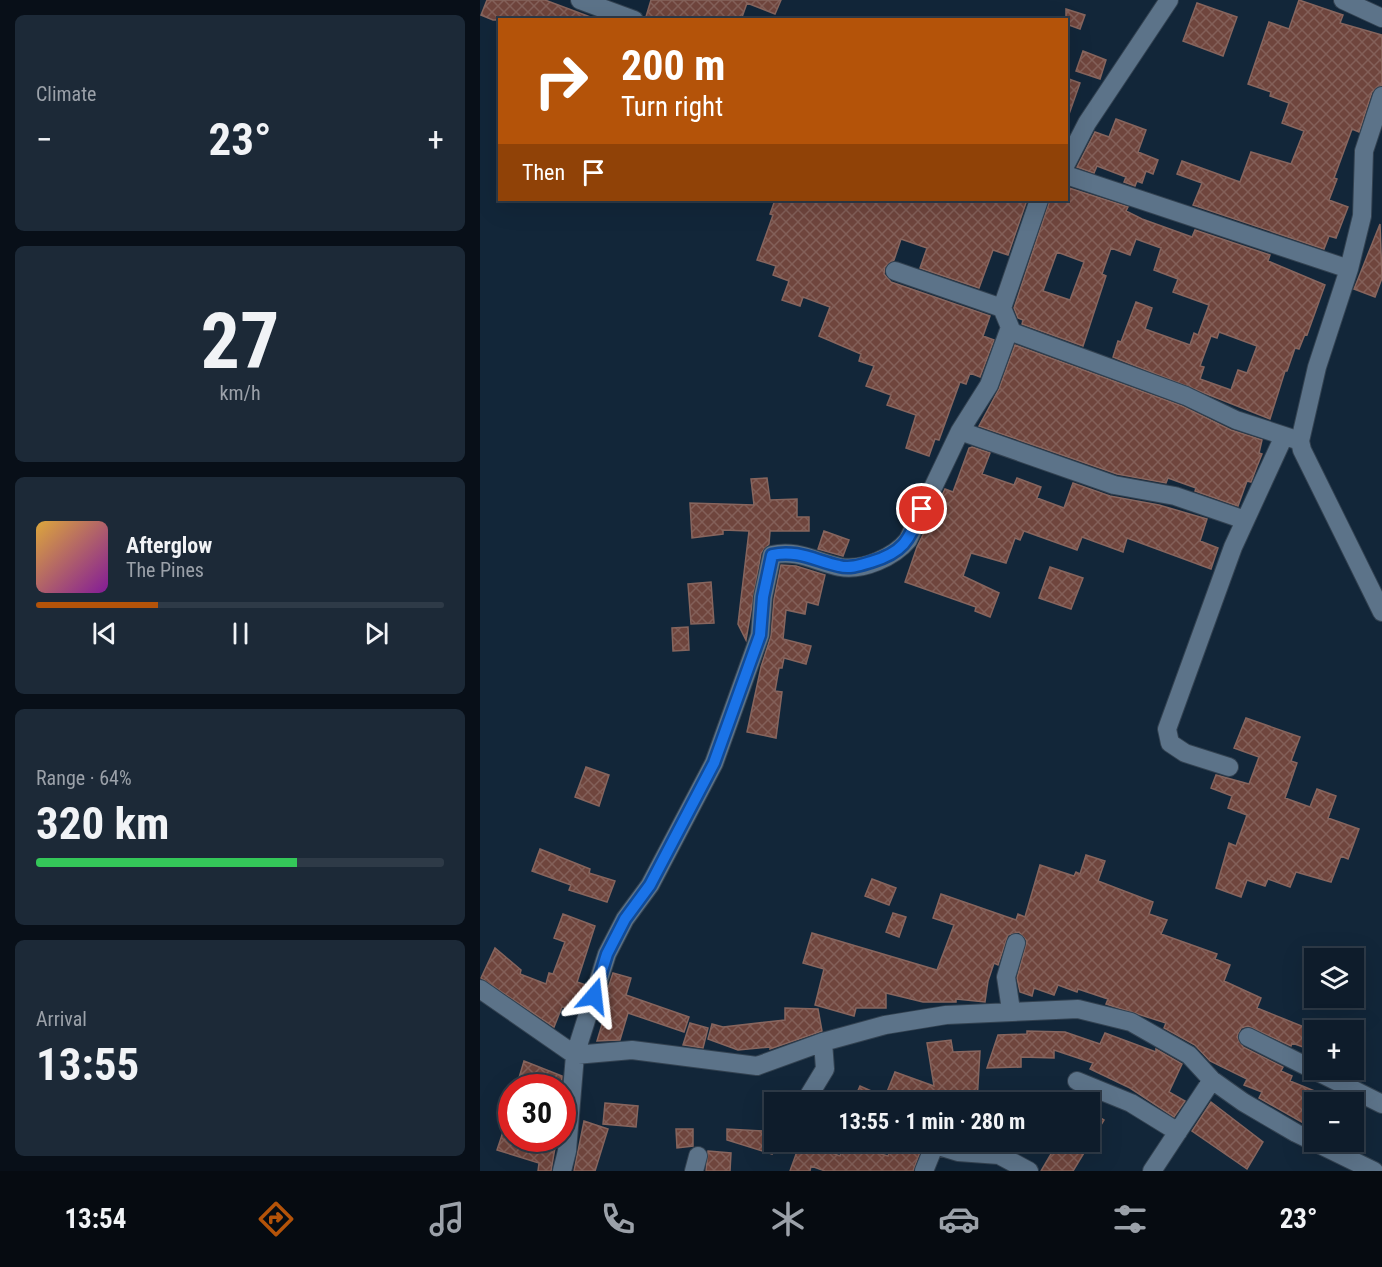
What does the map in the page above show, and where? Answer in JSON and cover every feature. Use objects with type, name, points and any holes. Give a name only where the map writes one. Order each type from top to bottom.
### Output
[{"type":"street","points":[[580,0],[629,18]]},
{"type":"street","points":[[1068,160],[1093,114],[1169,0]]},
{"type":"street","points":[[1343,0],[1382,18]]},
{"type":"street","points":[[1229,767],[1185,753],[1170,743],[1167,729],[1233,547],[1245,520],[1292,438],[1317,367],[1349,269],[1362,216],[1364,151],[1382,96]]},
{"type":"street","points":[[1068,176],[1349,269]]},
{"type":"street","points":[[562,1171],[567,1151],[575,1055],[607,954],[625,919],[650,885],[714,763],[760,635],[763,597],[772,555],[798,554],[841,567],[858,566],[899,551],[908,540],[960,431],[989,385],[1009,330],[1002,308],[1039,201]]},
{"type":"street","points":[[895,271],[1002,308]]},
{"type":"street","points":[[1009,330],[1186,396],[1236,420],[1292,438],[1302,450],[1382,612]]},
{"type":"street","points":[[960,431],[1114,485],[1174,496],[1245,520]]},
{"type":"street","points":[[1011,1010],[1006,977],[1016,943]]},
{"type":"street","points":[[480,989],[575,1055],[632,1050],[757,1066],[823,1042],[885,1025],[946,1015],[1011,1010],[1078,1009],[1131,1022],[1190,1055],[1212,1080],[1296,1133],[1374,1171]]},
{"type":"street","points":[[1248,1037],[1382,1104]]},
{"type":"street","points":[[811,1092],[825,1069],[823,1042]]},
{"type":"street","points":[[1152,1171],[1212,1080]]},
{"type":"street","points":[[1077,1081],[1131,1103],[1178,1132]]},
{"type":"street","points":[[924,1171],[928,1152]]},
{"type":"street","points":[[958,1152],[999,1155],[1029,1171]]},
{"type":"building","points":[[487,0],[545,0],[593,18],[498,18],[493,20],[481,15]]},
{"type":"building","points":[[651,0],[781,0],[775,14],[747,3],[742,18],[646,18]]},
{"type":"building","points":[[1299,0],[1343,15],[1340,23],[1382,35],[1382,85],[1372,92],[1359,132],[1352,129],[1334,178],[1337,179],[1329,200],[1348,207],[1336,238],[1329,236],[1324,249],[1193,205],[1202,183],[1177,174],[1182,161],[1240,182],[1251,152],[1291,164],[1304,131],[1282,123],[1289,103],[1270,96],[1271,92],[1248,84],[1269,22],[1289,29]]},
{"type":"building","points":[[1197,3],[1237,17],[1223,56],[1183,41]]},
{"type":"building","points":[[1066,9],[1085,15],[1080,29],[1068,25],[1068,18],[1066,18]]},
{"type":"building","points":[[1083,51],[1106,60],[1100,79],[1076,71]]},
{"type":"building","points":[[1068,79],[1080,83],[1068,117]]},
{"type":"building","points":[[1116,119],[1146,130],[1138,152],[1158,160],[1153,174],[1146,171],[1142,183],[1137,181],[1135,186],[1124,182],[1126,177],[1097,166],[1094,173],[1077,167],[1095,132],[1109,137]]},
{"type":"building","points":[[1068,188],[1128,207],[1126,211],[1142,219],[1192,237],[1195,230],[1270,255],[1268,261],[1325,285],[1307,335],[1305,334],[1299,349],[1295,348],[1287,371],[1285,371],[1270,419],[1113,357],[1136,302],[1152,308],[1145,329],[1190,345],[1194,333],[1198,335],[1209,305],[1173,292],[1178,279],[1154,270],[1161,248],[1136,239],[1130,255],[1111,248],[1102,274],[1106,276],[1083,346],[1022,324],[1023,320],[1018,318],[1014,308],[1050,201],[1068,201]],"holes":[[[1057,252],[1084,262],[1070,300],[1043,291]],[[1219,332],[1257,346],[1247,373],[1238,370],[1231,390],[1200,379],[1204,367],[1200,366],[1211,336],[1217,338]]]},
{"type":"building","points":[[775,201],[1027,201],[1008,255],[993,250],[979,288],[920,268],[927,248],[901,239],[894,260],[885,267],[884,274],[891,282],[990,316],[983,336],[994,340],[980,377],[970,373],[966,384],[960,382],[939,440],[935,439],[929,456],[906,448],[916,415],[887,405],[891,395],[866,386],[874,366],[859,361],[861,354],[819,336],[830,307],[803,297],[800,306],[782,300],[789,281],[773,275],[776,266],[757,260],[773,215],[770,214]]},
{"type":"building","points":[[1380,224],[1382,278],[1375,297],[1354,289]]},
{"type":"building","points":[[1015,345],[1182,406],[1231,430],[1262,440],[1259,453],[1262,454],[1251,482],[1247,481],[1238,506],[1195,491],[1196,488],[1168,478],[1166,483],[1117,474],[979,426],[999,389]]},
{"type":"building","points":[[969,448],[990,453],[982,474],[1014,485],[1017,478],[1041,487],[1037,498],[1064,508],[1073,483],[1110,496],[1159,505],[1207,519],[1200,541],[1218,548],[1211,569],[1127,538],[1123,552],[1082,537],[1077,550],[1024,531],[1020,540],[1015,538],[1006,563],[971,553],[963,576],[999,593],[990,617],[975,611],[976,607],[905,582],[917,547],[945,489],[953,492]]},
{"type":"building","points":[[767,478],[770,500],[797,499],[797,517],[809,517],[809,531],[770,531],[769,544],[761,553],[746,640],[738,624],[749,531],[723,530],[723,534],[692,538],[690,503],[754,505],[751,479]]},
{"type":"building","points":[[824,531],[849,540],[843,556],[818,549]]},
{"type":"building","points":[[781,565],[796,566],[825,575],[818,605],[807,602],[805,614],[786,610],[783,639],[811,646],[806,664],[784,658],[782,668],[779,668],[775,691],[782,692],[776,738],[747,732],[761,667],[771,636],[774,599]]},
{"type":"building","points":[[1050,567],[1083,578],[1071,609],[1039,598]]},
{"type":"building","points":[[711,582],[714,623],[691,624],[688,584]]},
{"type":"building","points":[[688,627],[689,650],[673,651],[672,628]]},
{"type":"building","points":[[1246,718],[1300,737],[1291,761],[1297,763],[1285,798],[1310,807],[1317,789],[1336,796],[1328,818],[1359,829],[1348,859],[1341,856],[1331,882],[1296,872],[1290,887],[1268,879],[1265,886],[1247,880],[1241,897],[1216,888],[1229,843],[1236,846],[1247,815],[1228,808],[1232,796],[1211,788],[1216,775],[1249,784],[1259,757],[1234,748]]},
{"type":"building","points":[[586,767],[609,775],[599,806],[575,797]]},
{"type":"building","points":[[540,849],[590,869],[589,873],[615,881],[607,902],[569,890],[571,885],[532,871]]},
{"type":"building","points":[[1086,855],[1105,861],[1098,881],[1153,902],[1149,914],[1167,920],[1161,934],[1217,954],[1215,959],[1230,965],[1224,981],[1261,998],[1257,1008],[1304,1027],[1304,1047],[1292,1043],[1291,1046],[1248,1026],[1241,1028],[1237,1037],[1243,1047],[1283,1067],[1281,1071],[1292,1076],[1290,1081],[1317,1092],[1304,1092],[1304,1123],[1259,1098],[1262,1092],[1244,1085],[1247,1079],[1210,1061],[1195,1045],[1164,1028],[1166,1023],[1106,1004],[1108,999],[1078,989],[1077,992],[1058,985],[1054,995],[1034,988],[1032,996],[1020,992],[1017,978],[1027,941],[1019,932],[1008,935],[998,965],[994,963],[985,1002],[956,999],[956,1002],[923,1002],[886,993],[886,1008],[856,1008],[854,1016],[815,1005],[824,969],[803,963],[812,933],[937,970],[954,925],[933,918],[941,894],[1016,920],[1018,914],[1025,917],[1040,865],[1074,876],[1076,872],[1080,874]]},
{"type":"building","points":[[872,879],[896,888],[889,905],[865,896]]},
{"type":"building","points":[[893,913],[906,917],[899,937],[886,932]]},
{"type":"building","points":[[563,914],[595,926],[577,982],[586,985],[580,1002],[573,1000],[570,1009],[562,1007],[554,1027],[481,978],[495,948],[521,970],[520,974],[546,984],[549,973],[553,974],[565,942],[554,938]]},
{"type":"building","points":[[613,973],[631,978],[626,995],[689,1017],[684,1032],[628,1013],[620,1040],[597,1041],[606,1011],[601,1009]]},
{"type":"building","points":[[785,1008],[818,1009],[822,1031],[770,1049],[770,1047],[738,1050],[708,1039],[712,1024],[723,1027],[785,1020]]},
{"type":"building","points":[[690,1023],[708,1028],[703,1048],[683,1045]]},
{"type":"building","points":[[1027,1031],[1065,1032],[1100,1044],[1105,1033],[1156,1052],[1156,1049],[1182,1064],[1169,1092],[1185,1101],[1174,1117],[1130,1088],[1090,1069],[1093,1063],[1054,1050],[1054,1058],[1021,1057],[1021,1067],[987,1068],[998,1035],[1027,1034]]},
{"type":"building","points":[[951,1040],[953,1052],[980,1051],[978,1092],[887,1092],[895,1072],[934,1086],[927,1043]]},
{"type":"building","points":[[524,1061],[557,1074],[520,1074]]},
{"type":"building","points":[[860,1086],[874,1092],[857,1092]]},
{"type":"building","points":[[1211,1102],[1263,1142],[1247,1169],[1192,1131]]},
{"type":"building","points":[[605,1103],[638,1106],[636,1127],[603,1124]]},
{"type":"building","points":[[584,1121],[608,1129],[595,1171],[574,1171]]},
{"type":"building","points":[[764,1128],[764,1152],[727,1140],[727,1129],[763,1131]]},
{"type":"building","points":[[676,1129],[693,1129],[693,1146],[677,1148]]},
{"type":"building","points":[[708,1151],[731,1153],[730,1171],[706,1171]]},
{"type":"building","points":[[503,1152],[554,1152],[551,1171],[538,1171],[539,1163]]},
{"type":"building","points":[[797,1152],[829,1152],[840,1156],[841,1152],[874,1152],[888,1156],[889,1152],[920,1152],[913,1171],[825,1171],[811,1166],[810,1171],[790,1171]]},
{"type":"building","points":[[1052,1152],[1085,1152],[1073,1171],[1041,1171]]},
{"type":"route","points":[[594,996],[607,954],[625,919],[650,885],[714,763],[760,635],[763,597],[772,555],[798,554],[841,567],[858,566],[899,551],[908,540],[922,509]]}]
